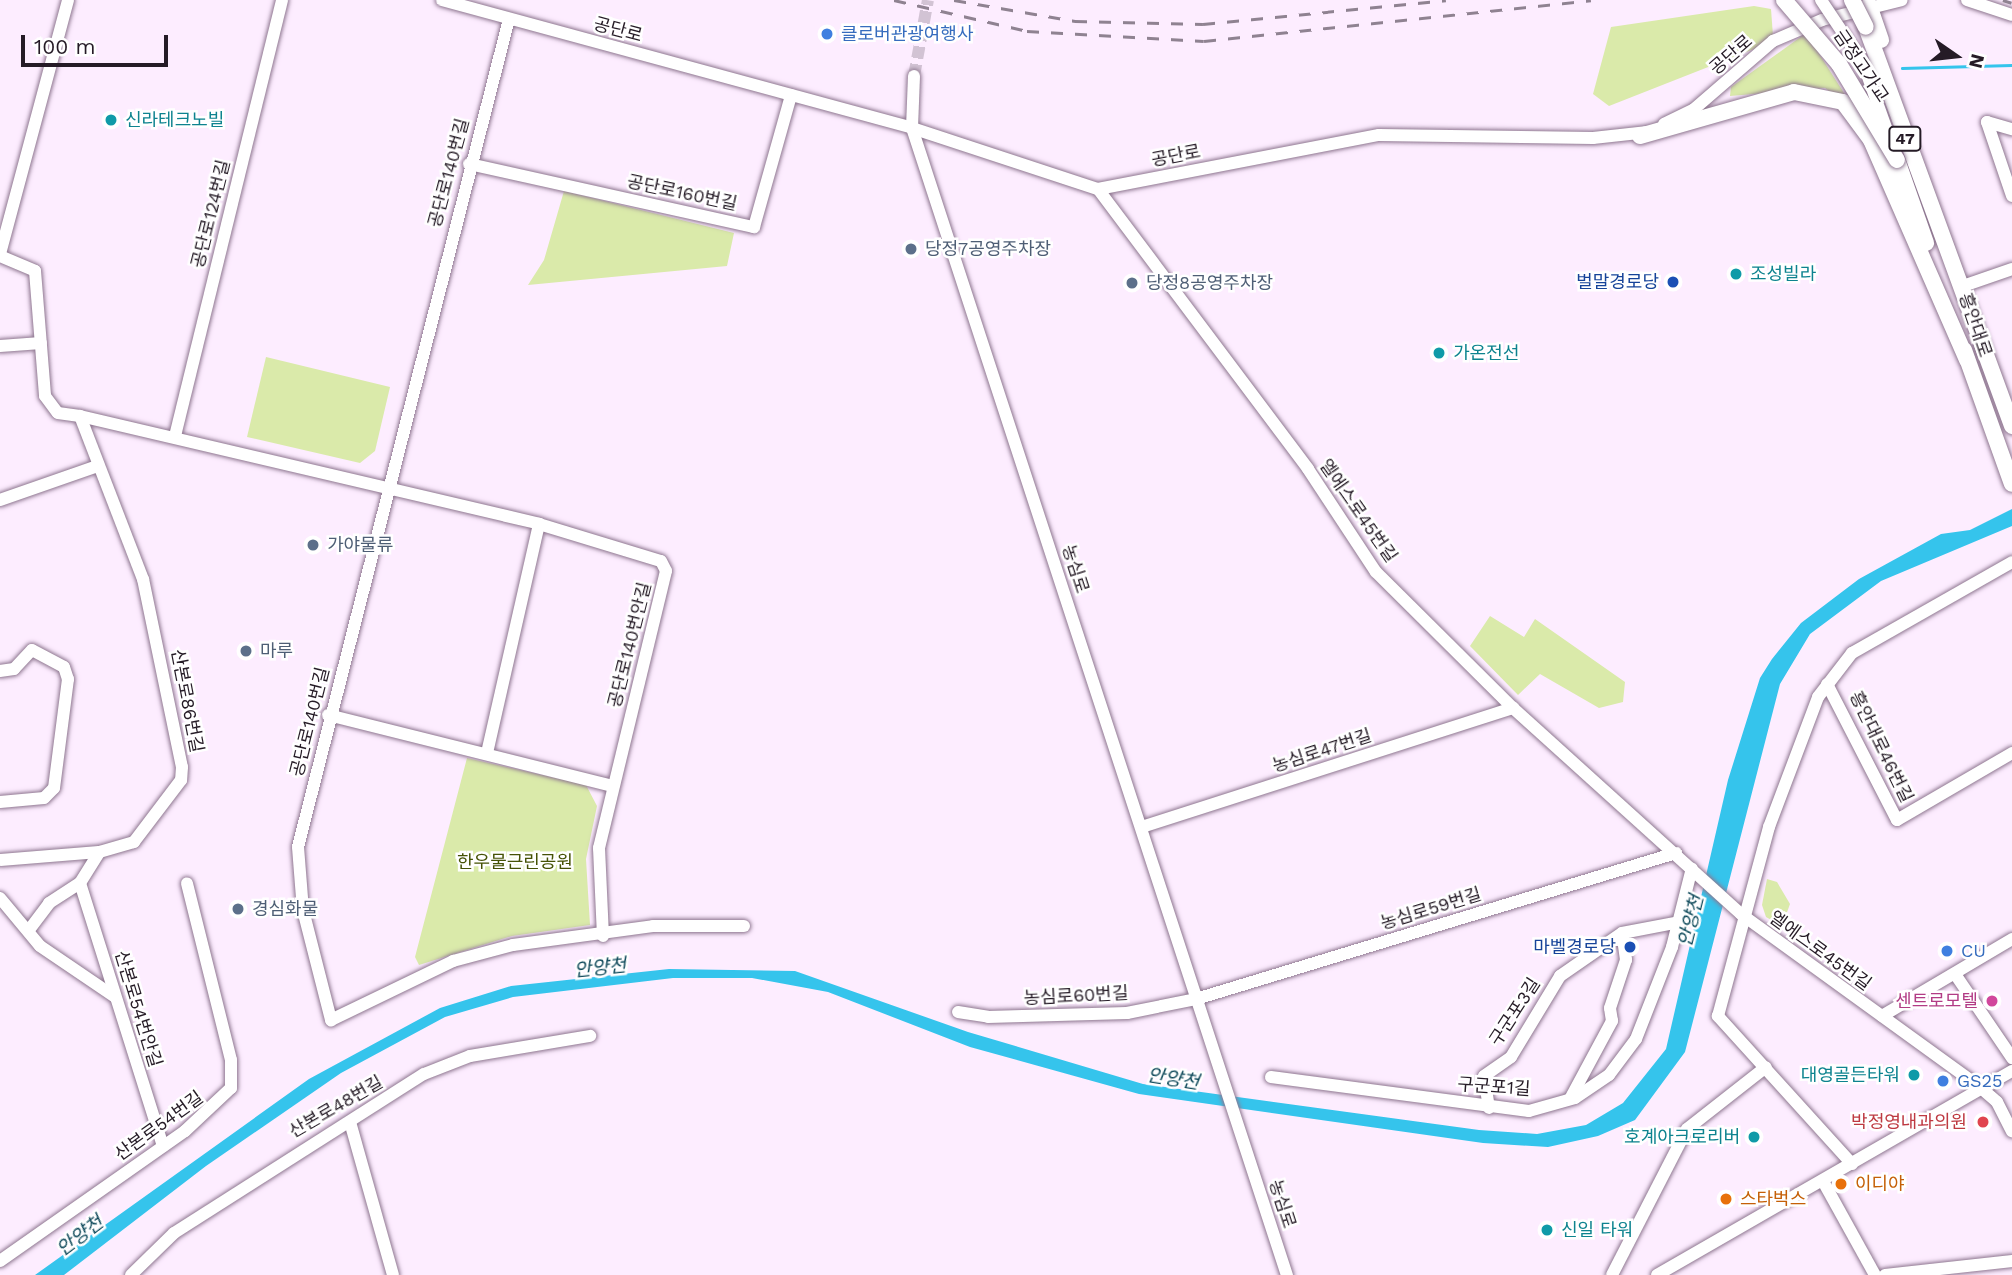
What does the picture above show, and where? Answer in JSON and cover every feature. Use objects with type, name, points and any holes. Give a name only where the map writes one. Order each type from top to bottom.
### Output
[{"type":"main road","name":"금정고가교","points":[[1784,0],[1839,64],[1897,160]]},
{"type":"main road","name":"47","points":[[1859,2],[1938,255]]},
{"type":"main road","points":[[1859,2],[1985,351]]},
{"type":"main road","points":[[1640,136],[1794,92],[1843,103],[1871,140],[1967,360]]},
{"type":"main road","name":"47","points":[[1897,160],[1938,255]]},
{"type":"main road","name":"흥안대로","points":[[1938,255],[1985,351],[2012,426]]},
{"type":"main road","name":"흥안대로","points":[[1938,255],[1967,360],[2012,484]]},
{"type":"street","points":[[0,255],[68,0]]},
{"type":"street","name":"공단로124번길","points":[[175,436],[282,0]]},
{"type":"street","name":"공단로","points":[[442,0],[912,128],[1098,189],[1379,135],[1640,136],[1693,110],[1773,41],[1859,2],[1902,0]]},
{"type":"street","points":[[1821,0],[1863,63],[1897,160]]},
{"type":"street","points":[[1967,0],[2012,15]]},
{"type":"street","name":"공단로140번길","points":[[509,19],[469,164],[328,715],[298,867],[331,1020],[453,961],[513,946],[603,936],[653,926],[744,926]]},
{"type":"street","name":"농심로","points":[[914,76],[912,128],[1287,1275]]},
{"type":"street","name":"공단로160번길","points":[[469,164],[754,227],[791,95]]},
{"type":"street","points":[[2012,129],[1987,122],[2012,196]]},
{"type":"street","name":"엘에스로45번길","points":[[1098,189],[1308,469],[1376,572],[1513,708],[1744,917],[1981,1088],[1997,1102],[2012,1131]]},
{"type":"street","name":"공단로140번안길","points":[[0,255],[35,271],[41,342],[40,378],[50,405],[80,416],[175,436],[539,524],[653,555],[666,571],[598,848],[603,936]]},
{"type":"street","points":[[1963,286],[2012,269]]},
{"type":"street","points":[[0,346],[41,342]]},
{"type":"street","name":"산본로86번길","points":[[0,860],[99,852],[142,836],[181,780],[182,767],[143,579],[95,467],[80,416]]},
{"type":"street","points":[[0,500],[95,467]]},
{"type":"street","points":[[487,754],[539,524]]},
{"type":"street","name":"흥안대로46번길","points":[[1766,1067],[1718,1016],[1769,827],[1801,730],[1827,684],[1852,653],[2012,562]]},
{"type":"street","points":[[0,671],[14,669],[32,650],[64,667],[68,679],[54,788],[44,798],[0,802]]},
{"type":"street","name":"흥안대로46번길","points":[[1827,684],[1898,820],[2012,753]]},
{"type":"street","name":"농심로47번길","points":[[1142,827],[1513,708]]},
{"type":"street","points":[[328,715],[613,786]]},
{"type":"street","points":[[29,930],[49,904],[80,883],[99,852]]},
{"type":"street","name":"농심로59번길","points":[[1196,999],[1676,853]]},
{"type":"street","name":"구군포1길","points":[[1271,1077],[1489,1108],[1529,1111],[1570,1099],[1609,1075],[1636,1039],[1679,922],[1693,869]]},
{"type":"street","name":"산본로54번안길","points":[[80,883],[163,1146]]},
{"type":"street","name":"산본로54번길","points":[[0,1261],[217,1107],[231,1088],[231,1060],[187,883]]},
{"type":"street","points":[[0,898],[40,946],[116,998]]},
{"type":"street","name":"구군포3길","points":[[1489,1108],[1484,1076],[1511,1057],[1560,976],[1622,933],[1679,922]]},
{"type":"street","points":[[1570,1099],[1612,1021],[1610,1008],[1626,960],[1622,933]]},
{"type":"street","points":[[1882,1016],[2012,939]]},
{"type":"street","points":[[1955,974],[2012,1058]]},
{"type":"street","name":"농심로60번길","points":[[958,1012],[988,1017],[1128,1013],[1196,999]]},
{"type":"street","name":"산본로48번길","points":[[131,1275],[174,1233],[306,1144],[350,1122],[424,1074],[470,1056],[590,1036]]},
{"type":"street","points":[[1612,1275],[1687,1129],[1766,1067],[1852,1164]]},
{"type":"street","points":[[1657,1275],[1824,1183],[2012,1070]]},
{"type":"street","points":[[350,1122],[393,1275]]},
{"type":"street","points":[[1824,1183],[1875,1275]]},
{"type":"street","points":[[1885,1275],[2012,1261]]},
{"type":"green space","points":[[1754,6],[1771,9],[1773,36],[1754,49],[1609,106],[1593,94],[1611,27]]},
{"type":"green space","points":[[1806,33],[1856,112],[1825,88],[1730,96],[1731,87]]},
{"type":"green space","points":[[564,191],[734,233],[727,266],[528,285],[544,260]]},
{"type":"green space","points":[[266,357],[390,387],[375,451],[360,463],[247,437]]},
{"type":"green space","points":[[1490,616],[1524,637],[1535,619],[1625,682],[1623,702],[1599,708],[1540,674],[1518,695],[1470,646]]},
{"type":"green space","name":"한우물근린공원","points":[[467,758],[586,785],[597,806],[586,859],[590,925],[512,936],[419,965],[415,957]]},
{"type":"green space","points":[[1767,879],[1777,882],[1790,904],[1782,926],[1766,917],[1762,905]]},
{"type":"water","points":[[2012,509],[2012,526],[1881,581],[1810,634],[1780,684],[1685,1052],[1635,1120],[1598,1136],[1548,1147],[1483,1143],[1139,1094],[970,1047],[828,992],[752,978],[673,978],[513,997],[445,1017],[341,1073],[206,1166],[64,1275],[35,1275],[309,1079],[440,1008],[511,986],[669,969],[795,971],[968,1032],[1143,1084],[1479,1130],[1537,1134],[1586,1125],[1623,1103],[1666,1049],[1728,780],[1760,678],[1772,659],[1801,623],[1859,579],[1941,534],[1970,530]]},
{"type":"waterway","points":[[1902,68],[2012,65]]},
{"type":"tunnel","points":[[914,76],[928,0]]},
{"type":"railway","points":[[894,0],[1027,31],[1204,41],[1591,0]]},
{"type":"railway","points":[[954,0],[1075,21],[1203,24],[1446,0]]},
{"type":"railway","points":[[2003,0],[2012,3]]},
{"type":"place","name":"클로버관광여행사","points":[[827,34]]},
{"type":"place","name":"신라테크노빌","points":[[111,120]]},
{"type":"place","name":"당정7공영주차장","points":[[911,249]]},
{"type":"place","name":"조성빌라","points":[[1736,274]]},
{"type":"place","name":"벌말경로당","points":[[1673,282]]},
{"type":"place","name":"당정8공영주차장","points":[[1132,283]]},
{"type":"place","name":"가온전선","points":[[1439,353]]},
{"type":"place","name":"가야물류","points":[[313,545]]},
{"type":"place","name":"마루","points":[[246,651]]},
{"type":"place","name":"경심화물","points":[[238,909]]},
{"type":"place","name":"마벨경로당","points":[[1630,947]]},
{"type":"place","name":"CU","points":[[1947,951]]},
{"type":"place","name":"센트로모텔","points":[[1992,1001]]},
{"type":"place","name":"대영골든타워","points":[[1914,1075]]},
{"type":"place","name":"GS25","points":[[1943,1081]]},
{"type":"place","name":"박정영내과의원","points":[[1983,1122]]},
{"type":"place","name":"호계아크로리버","points":[[1754,1137]]},
{"type":"place","name":"이디야","points":[[1841,1184]]},
{"type":"place","name":"스타벅스","points":[[1726,1199]]},
{"type":"place","name":"신일 타워","points":[[1547,1230]]},
{"type":"water label","name":"안양천","points":[[1691,921]]},
{"type":"water label","name":"안양천","points":[[600,968]]},
{"type":"water label","name":"안양천","points":[[1173,1079]]},
{"type":"water label","name":"안양천","points":[[80,1236]]}]
